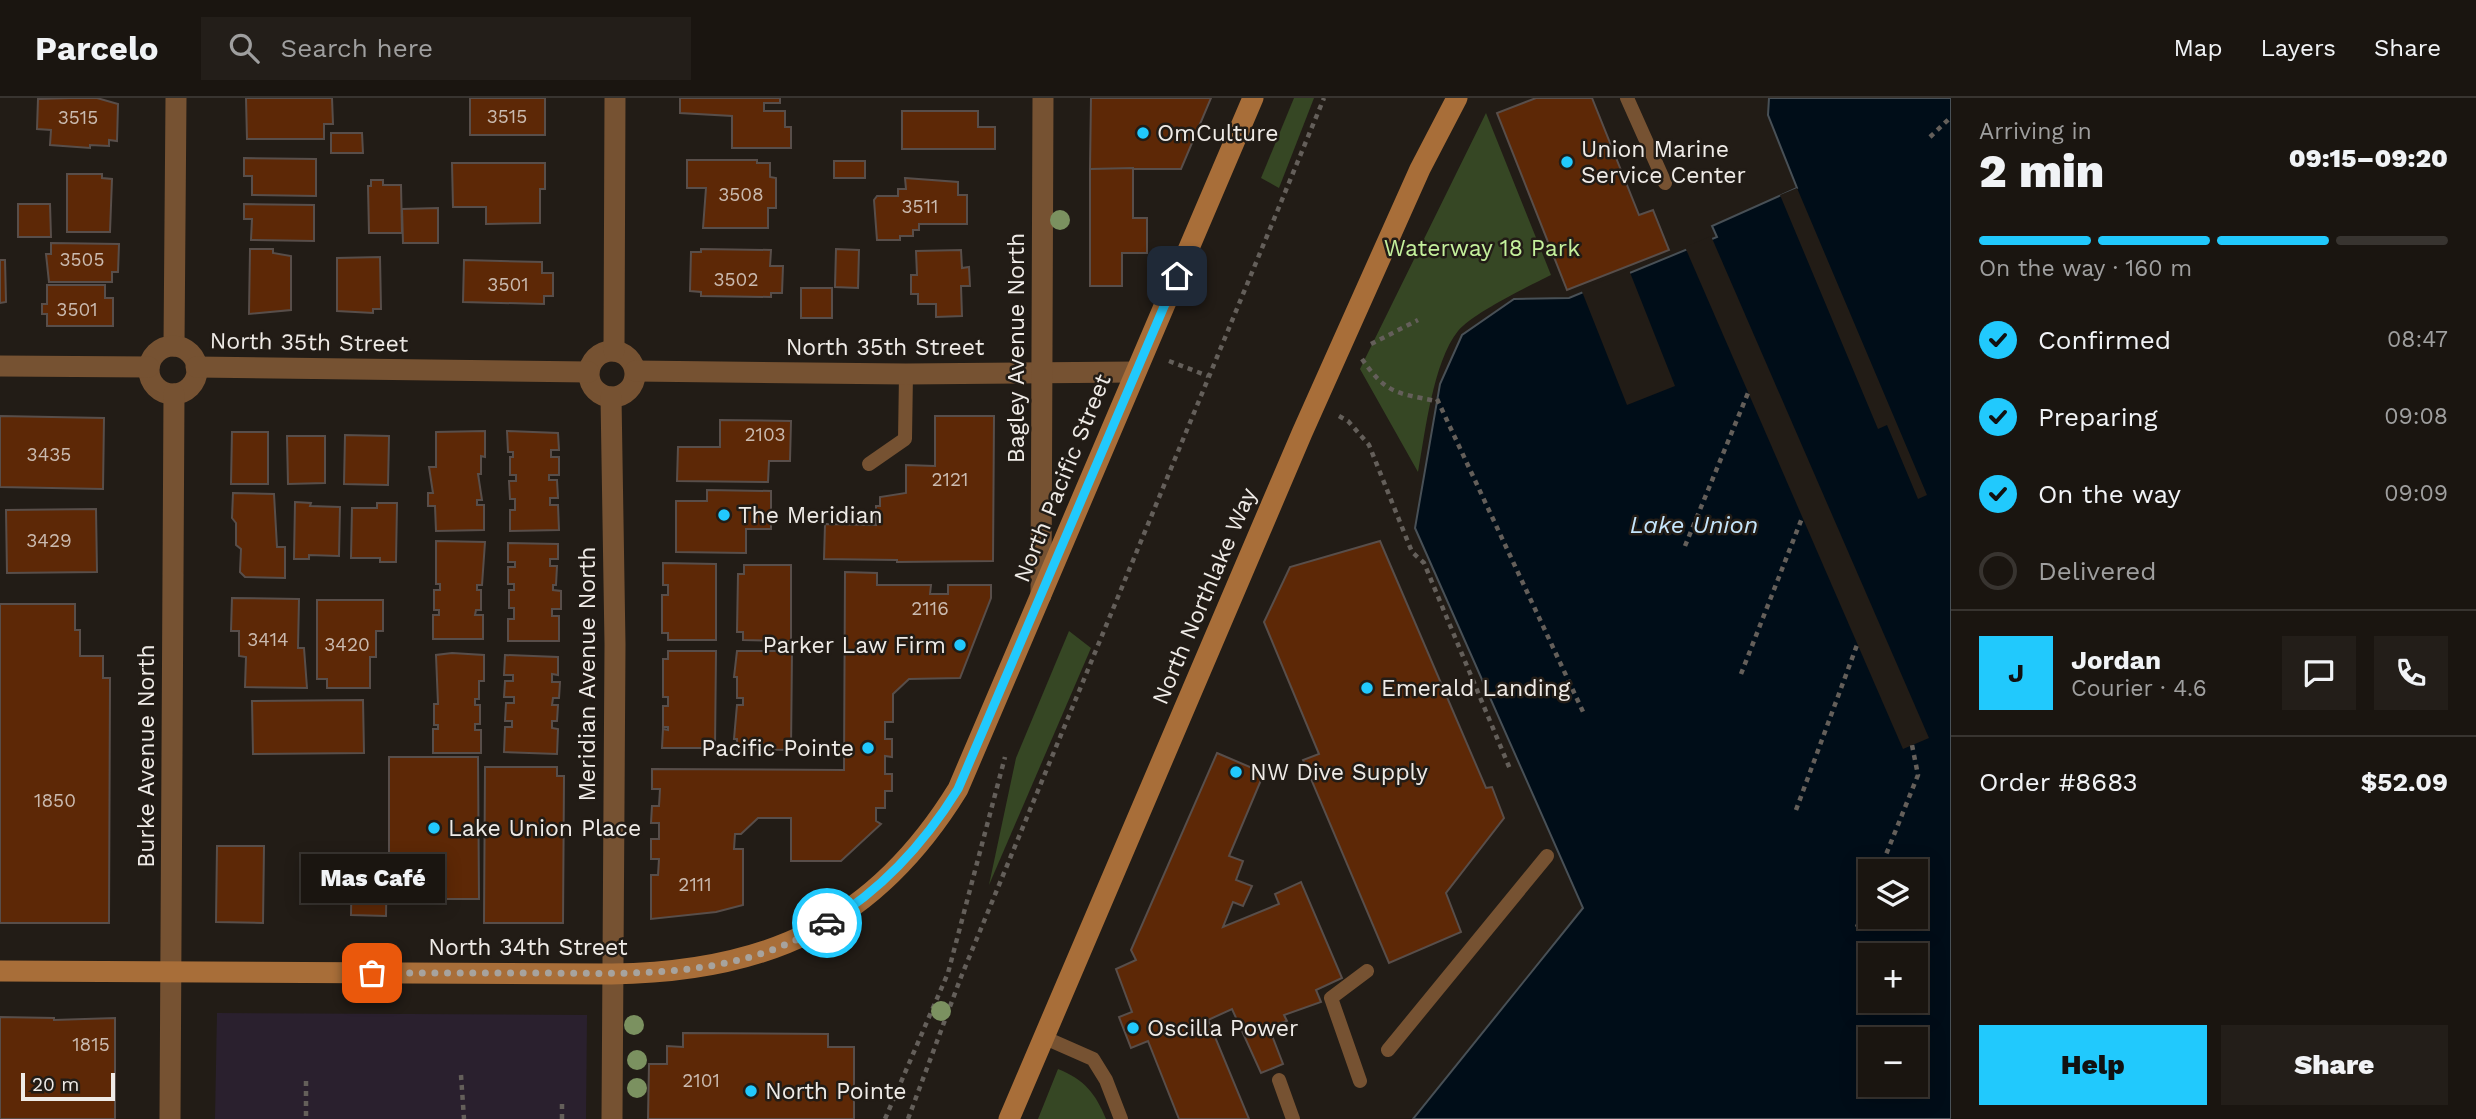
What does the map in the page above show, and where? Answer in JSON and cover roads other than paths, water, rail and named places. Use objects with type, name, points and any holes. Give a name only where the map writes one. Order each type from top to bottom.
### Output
[{"type":"street","points":[[174,346],[176,98]]},
{"type":"street","points":[[614,351],[615,98]]},
{"type":"street","name":"Bagley Avenue North","points":[[1041,597],[1043,98]]},
{"type":"street","name":"North Pacific Street","points":[[900,866],[928,834],[958,789],[1253,98]]},
{"type":"street","name":"North Northlake Way","points":[[1009,1119],[1302,433],[1420,169],[1457,98]]},
{"type":"street","points":[[174,346],[192,355],[196,367],[190,386],[174,394],[156,387],[149,367],[156,353],[174,346]]},
{"type":"street","points":[[614,351],[629,358],[635,371],[628,391],[611,397],[593,387],[589,372],[595,358],[614,351]]},
{"type":"street","points":[[0,366],[149,367]]},
{"type":"street","name":"North 35th Street","points":[[196,367],[589,372]]},
{"type":"street","name":"North 35th Street","points":[[635,371],[906,374],[1135,372]]},
{"type":"street","name":"Burke Avenue North","points":[[170,1119],[174,394]]},
{"type":"street","name":"Meridian Avenue North","points":[[611,397],[615,644],[612,1119]]},
{"type":"street","name":"North 34th Street","points":[[0,971],[612,974],[709,968],[786,945],[847,911],[900,866]]},
{"type":"lane","points":[[1628,98],[1665,183]]},
{"type":"lane","points":[[869,464],[905,439],[906,374]]},
{"type":"lane","points":[[1388,1050],[1548,856]]},
{"type":"lane","points":[[1360,1082],[1331,998],[1367,971]]},
{"type":"lane","points":[[1043,1037],[1093,1059],[1106,1080],[1121,1119]]},
{"type":"lane","points":[[1279,1080],[1293,1119]]},
{"type":"water","name":"Lake Union","points":[[1769,98],[1951,98],[1951,1119],[1413,1119],[1583,908],[1415,528],[1440,384],[1462,335],[1514,299],[1569,298],[1717,237],[1712,226],[1797,188],[1768,115]]},
{"type":"place","name":"OmCulture","points":[[1143,133]]},
{"type":"place","name":"Union Marine Service Center","points":[[1567,162]]},
{"type":"place","name":"The Meridian","points":[[724,515]]},
{"type":"place","name":"Parker Law Firm","points":[[960,645]]},
{"type":"place","name":"Emerald Landing","points":[[1367,688]]},
{"type":"place","name":"Pacific Pointe","points":[[868,748]]},
{"type":"place","name":"NW Dive Supply","points":[[1236,772]]},
{"type":"place","name":"Lake Union Place","points":[[434,828]]},
{"type":"place","name":"Mas Café","points":[[372,973]]},
{"type":"place","name":"Oscilla Power","points":[[1133,1028]]},
{"type":"place","name":"North Pointe","points":[[751,1091]]},
{"type":"park label","name":"Waterway 18 Park","points":[[1482,248]]}]
